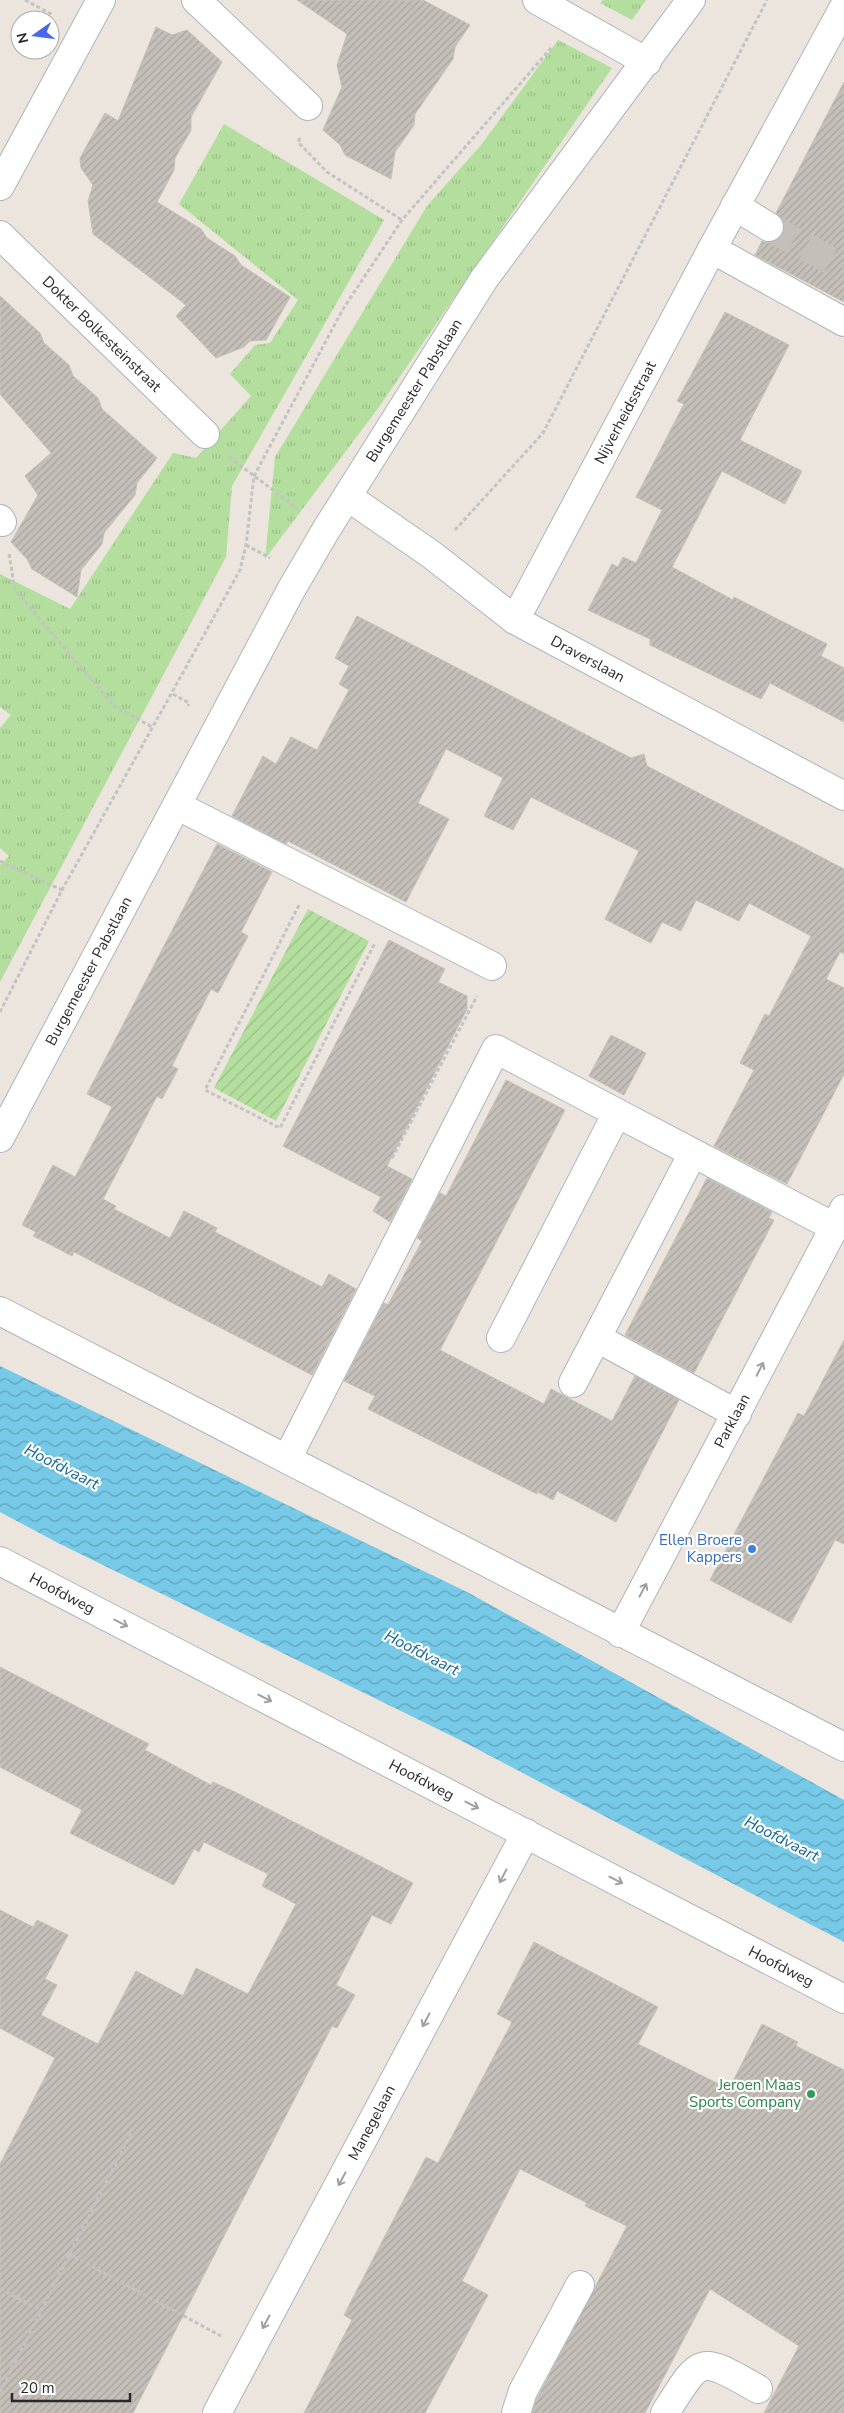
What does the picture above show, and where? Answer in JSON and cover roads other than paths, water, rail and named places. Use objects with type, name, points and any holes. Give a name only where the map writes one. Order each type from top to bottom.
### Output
[{"type":"street","points":[[0,186],[101,0]]},
{"type":"street","points":[[196,0],[308,106]]},
{"type":"street","points":[[536,0],[647,62]]},
{"type":"street","name":"Burgemeester Pabstlaan","points":[[0,1138],[178,806],[291,590],[326,530],[484,279],[647,62],[691,0]]},
{"type":"street","name":"Nijverheidsstraat","points":[[516,620],[735,206],[844,7]]},
{"type":"street","points":[[735,206],[769,227]]},
{"type":"street","name":"Dokter Bolkesteinstraat","points":[[0,235],[205,434]]},
{"type":"street","points":[[712,249],[844,322]]},
{"type":"street","name":"Draverslaan","points":[[348,497],[432,554],[516,620],[844,796]]},
{"type":"street","points":[[178,806],[492,966]]},
{"type":"street","points":[[287,1459],[496,1049],[693,1153],[839,1218]]},
{"type":"street","points":[[501,1338],[617,1113]]},
{"type":"street","points":[[573,1383],[693,1153]]},
{"type":"street","name":"Parklaan","points":[[620,1633],[839,1218]]},
{"type":"street","points":[[0,1311],[620,1633],[844,1747]]},
{"type":"street","points":[[596,1338],[737,1414]]},
{"type":"street","name":"Hoofdweg","points":[[0,1561],[844,1999]]},
{"type":"street","name":"Manegelaan","points":[[217,2413],[526,1833]]},
{"type":"street","points":[[516,2413],[523,2391],[580,2286]]},
{"type":"street","points":[[665,2413],[692,2372],[705,2365],[718,2367],[758,2389]]},
{"type":"water","name":"Hoofdvaart","points":[[0,1366],[467,1592],[844,1800],[844,1942],[458,1739],[60,1544],[0,1512]]},
{"type":"tunnel","points":[[769,227],[844,268]]},
{"type":"place","name":"Ellen Broere Kappers","points":[[752,1549]]},
{"type":"place","name":"Jeroen Maas Sports Company","points":[[811,2094]]}]
